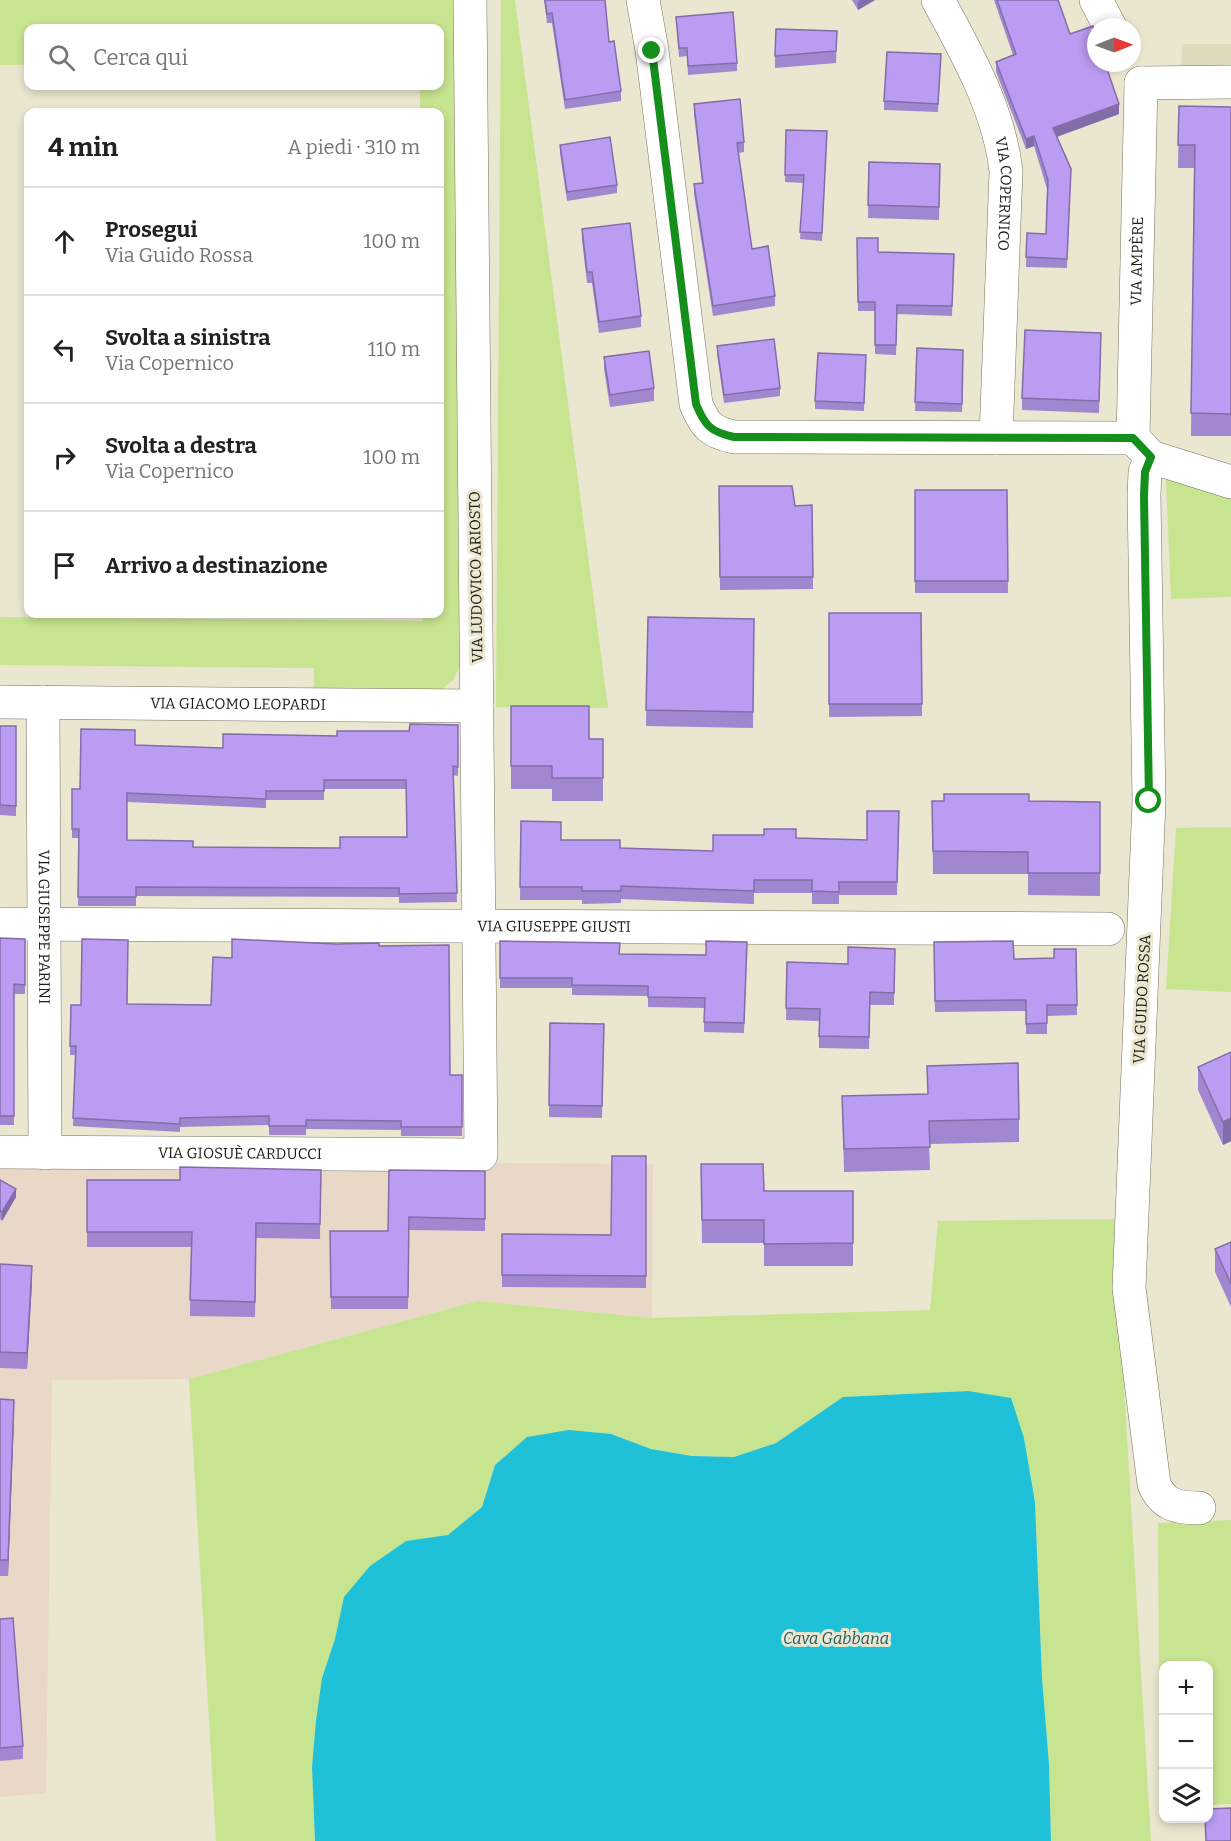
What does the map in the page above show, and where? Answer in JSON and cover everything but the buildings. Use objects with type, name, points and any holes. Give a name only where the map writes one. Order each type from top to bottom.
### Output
[{"type":"street","name":"VIA LUDOVICO ARIOSTO","points":[[470,0],[481,1155]]},
{"type":"street","points":[[643,0],[652,51],[696,404],[703,420],[716,433],[734,437],[996,438],[1142,448],[1231,482]]},
{"type":"street","name":"VIA COPERNICO","points":[[938,0],[979,75],[1004,150],[1006,171],[996,438]]},
{"type":"street","points":[[1095,0],[1105,18]]},
{"type":"street","points":[[1136,73],[1231,82]]},
{"type":"street","name":"VIA AMPÈRE","points":[[1136,73],[1142,448]]},
{"type":"street","name":"VIA GUIDO ROSSA","points":[[1142,448],[1145,472],[1149,801],[1129,1288],[1154,1484],[1159,1496],[1172,1506],[1199,1508]]},
{"type":"street","name":"VIA GIACOMO LEOPARDI","points":[[0,702],[477,706]]},
{"type":"street","name":"VIA GIUSEPPE PARINI","points":[[43,702],[45,1153]]},
{"type":"street","name":"VIA GIUSEPPE GIUSTI","points":[[0,924],[479,928],[1108,929]]},
{"type":"street","name":"VIA GIOSUÈ CARDUCCI","points":[[0,1152],[481,1155]]},
{"type":"shaded area","points":[[1182,44],[1231,44],[1231,82],[1181,83]]},
{"type":"shaded area","points":[[0,1159],[653,1164],[652,1318],[478,1301],[189,1379],[52,1380],[46,1793],[0,1797]]},
{"type":"green space","points":[[0,0],[456,0],[460,666],[453,680],[442,689],[314,689],[314,668],[0,665],[0,617],[423,621],[423,618],[444,618],[444,108],[420,108],[420,90],[444,90],[444,24],[24,24],[24,65],[0,65]]},
{"type":"green space","points":[[501,0],[515,0],[608,708],[496,707]]},
{"type":"green space","points":[[1166,479],[1231,497],[1231,597],[1171,599]]},
{"type":"green space","points":[[1231,827],[1231,992],[1166,989],[1176,828]]},
{"type":"green space","points":[[1114,1219],[1151,1841],[1051,1841],[1035,1501],[1024,1438],[968,1391],[843,1397],[776,1443],[734,1457],[692,1456],[651,1449],[611,1434],[495,1465],[482,1507],[448,1536],[406,1541],[370,1566],[335,1639],[322,1678],[312,1767],[315,1841],[216,1841],[189,1379],[478,1301],[652,1318],[930,1310],[938,1221]]},
{"type":"green space","points":[[1231,1520],[1231,1804],[1213,1805],[1213,1661],[1159,1661],[1159,1664],[1158,1523]]},
{"type":"water","name":"Cava Gabbana","points":[[968,1391],[1011,1398],[1024,1438],[1035,1502],[1051,1841],[315,1841],[312,1767],[316,1721],[322,1678],[335,1639],[344,1597],[370,1566],[406,1541],[448,1535],[482,1507],[495,1465],[527,1437],[569,1430],[611,1434],[651,1449],[692,1456],[734,1457],[776,1443],[843,1397]]},
{"type":"route","points":[[652,51],[696,404],[703,420],[716,433],[734,437],[1133,438],[1151,457],[1145,472],[1144,495],[1149,801]]}]
